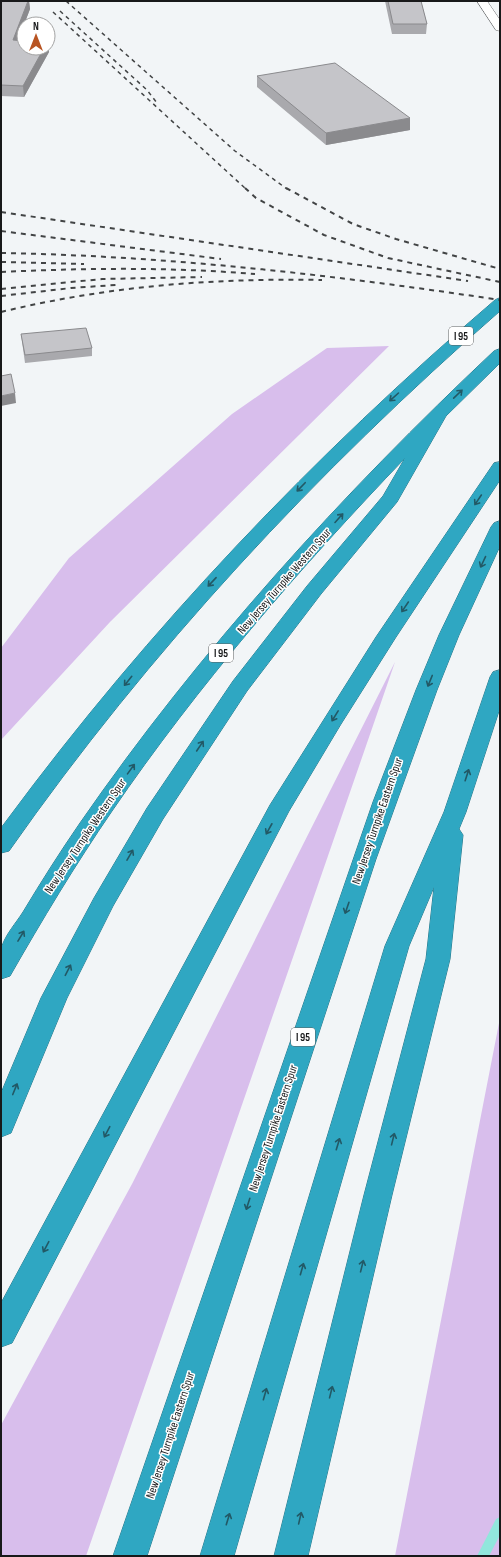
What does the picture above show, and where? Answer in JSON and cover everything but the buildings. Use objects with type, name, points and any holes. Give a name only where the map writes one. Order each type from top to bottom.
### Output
[{"type":"highway","name":"I 95","points":[[4,840],[92,725],[204,591],[310,478],[385,405],[500,303]]},
{"type":"highway","name":"New Jersey Turnpike Western Spur","points":[[1,969],[77,845],[169,719],[262,603],[361,493],[439,412],[500,354]]},
{"type":"highway","points":[[1,1125],[54,998],[102,904],[155,814],[240,686],[314,590],[391,498],[439,412]]},
{"type":"highway","points":[[1,1332],[256,852],[323,735],[390,630],[500,467]]},
{"type":"highway","name":"New Jersey Turnpike Eastern Spur","points":[[130,1556],[306,1028],[391,782],[433,673],[500,527]]},
{"type":"highway","points":[[217,1556],[397,946],[455,812],[500,677]]},
{"type":"highway","points":[[291,1556],[378,1195],[438,959],[455,812]]},
{"type":"street","points":[[482,1],[500,28]]},
{"type":"shaded area","points":[[389,346],[110,622],[1,740],[1,648],[69,558],[232,414],[327,348]]},
{"type":"shaded area","points":[[395,662],[86,1556],[1,1556],[1,1425],[132,1184]]},
{"type":"shaded area","points":[[500,1018],[500,1556],[395,1556]]},
{"type":"waterway","points":[[483,1556],[500,1523]]},
{"type":"railway","points":[[66,1],[235,151],[287,189]]},
{"type":"railway","points":[[60,11],[147,90],[157,103]]},
{"type":"railway","points":[[53,12],[246,189]]},
{"type":"railway","points":[[245,188],[256,198],[324,235],[388,258],[500,282]]},
{"type":"railway","points":[[286,188],[353,224],[396,239],[500,269]]},
{"type":"railway","points":[[1,212],[468,281]]},
{"type":"railway","points":[[1,231],[221,259]]},
{"type":"railway","points":[[1,253],[126,258],[251,268],[500,300]]},
{"type":"railway","points":[[1,262],[84,264]]},
{"type":"railway","points":[[1,272],[128,269],[191,270],[255,274]]},
{"type":"railway","points":[[1,289],[102,279],[202,277]]},
{"type":"railway","points":[[1,312],[81,296],[121,290],[200,282],[240,280],[322,280]]},
{"type":"railway","points":[[1,296],[71,288],[116,285]]}]
